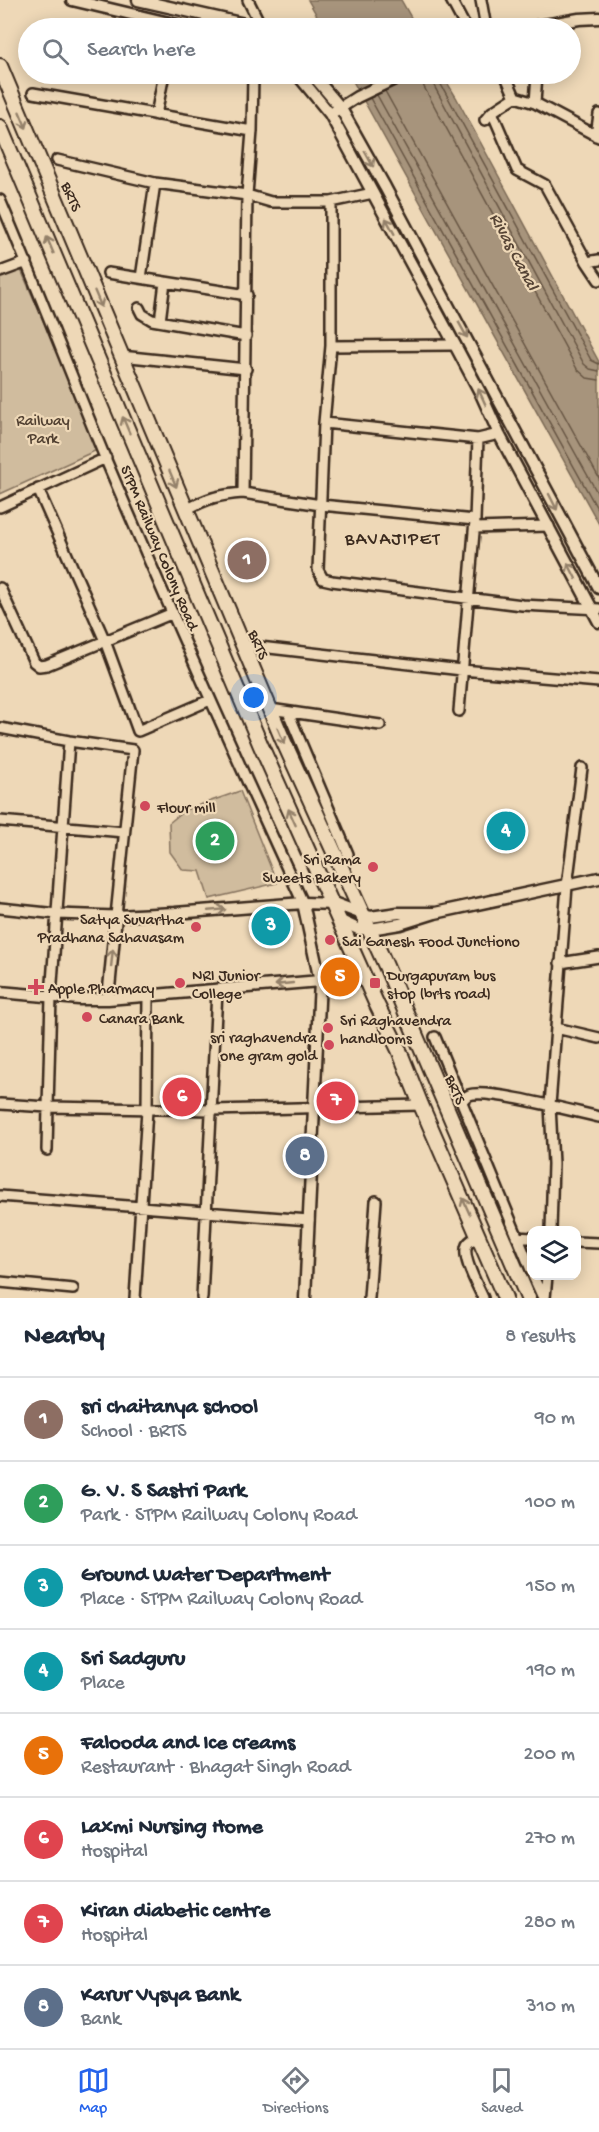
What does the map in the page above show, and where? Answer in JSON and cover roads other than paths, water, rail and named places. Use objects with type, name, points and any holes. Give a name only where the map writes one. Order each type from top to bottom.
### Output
[{"type":"main road","name":"BRTS","points":[[0,66],[270,709],[369,929],[528,1298]]},
{"type":"main road","points":[[0,127],[261,746],[399,1050],[505,1298]]},
{"type":"street","points":[[72,0],[139,18]]},
{"type":"street","points":[[138,0],[220,18]]},
{"type":"street","points":[[248,0],[257,18]]},
{"type":"street","points":[[451,0],[461,18]]},
{"type":"street","points":[[481,0],[484,18]]},
{"type":"street","points":[[581,19],[599,18]]},
{"type":"street","points":[[156,115],[162,84]]},
{"type":"street","points":[[243,493],[247,195],[253,84]]},
{"type":"street","points":[[305,84],[330,114],[481,394],[499,434],[595,609],[599,622]]},
{"type":"street","points":[[320,84],[340,108],[462,329],[599,588]]},
{"type":"street","points":[[330,114],[384,84]]},
{"type":"street","points":[[509,84],[515,97],[535,103],[597,136],[599,114]]},
{"type":"street","points":[[535,103],[536,84]]},
{"type":"street","points":[[33,93],[252,131]]},
{"type":"street","points":[[485,120],[492,112],[515,97]]},
{"type":"street","points":[[492,112],[517,170],[544,185],[599,280]]},
{"type":"street","points":[[57,160],[155,183],[247,195],[271,202],[331,202],[372,193]]},
{"type":"street","points":[[141,278],[155,183]]},
{"type":"street","name":"STPM Railway Colony Road","points":[[0,200],[106,458],[210,700],[303,903]]},
{"type":"street","points":[[331,202],[331,346],[324,423],[318,570],[323,579],[522,605],[595,609]]},
{"type":"street","points":[[587,262],[599,260]]},
{"type":"street","points":[[0,272],[27,262]]},
{"type":"street","points":[[108,273],[247,295]]},
{"type":"street","points":[[160,321],[165,282]]},
{"type":"street","points":[[139,308],[147,318],[246,336]]},
{"type":"street","points":[[331,346],[455,345]]},
{"type":"street","points":[[122,356],[246,369]]},
{"type":"street","points":[[324,423],[478,439],[499,434]]},
{"type":"street","points":[[459,711],[470,599],[478,439]]},
{"type":"street","points":[[0,507],[106,458]]},
{"type":"street","points":[[38,489],[105,641],[138,731],[210,700]]},
{"type":"street","points":[[186,510],[218,495],[243,493],[475,524],[549,526]]},
{"type":"street","points":[[0,588],[34,662],[39,666],[47,665],[173,614]]},
{"type":"street","points":[[243,645],[462,670],[599,682]]},
{"type":"street","points":[[270,709],[380,725]]},
{"type":"street","points":[[288,712],[348,854]]},
{"type":"street","points":[[0,728],[133,750],[108,999]]},
{"type":"street","points":[[47,1150],[51,997],[69,741]]},
{"type":"street","points":[[551,1226],[553,1164],[550,1105],[567,886],[582,768]]},
{"type":"street","points":[[0,821],[124,832]]},
{"type":"street","points":[[339,920],[358,928],[369,929],[400,924],[435,913],[599,878]]},
{"type":"street","points":[[303,903],[320,981],[305,1298]]},
{"type":"street","points":[[0,908],[57,914],[116,916],[332,903],[362,915],[374,917],[398,913],[435,913]]},
{"type":"street","points":[[560,963],[599,957]]},
{"type":"street","points":[[0,992],[108,999],[320,981]]},
{"type":"street","points":[[202,1298],[217,991]]},
{"type":"street","points":[[135,1298],[147,1110],[148,996]]},
{"type":"street","points":[[556,1028],[599,1038]]},
{"type":"street","points":[[435,1038],[527,1262]]},
{"type":"street","points":[[462,1101],[470,1095],[479,1094],[550,1105],[599,1118]]},
{"type":"street","points":[[0,1104],[147,1110],[314,1109],[421,1105]]},
{"type":"street","points":[[0,1196],[309,1220]]},
{"type":"street","points":[[369,1298],[376,1201]]},
{"type":"street","points":[[479,1235],[468,1243],[466,1251],[467,1260],[483,1298]]},
{"type":"street","points":[[516,1237],[527,1238]]},
{"type":"street","points":[[581,1242],[599,1243]]},
{"type":"street","points":[[535,1280],[544,1298]]},
{"type":"street","points":[[544,1298],[546,1280]]},
{"type":"street","points":[[0,1281],[73,1289]]},
{"type":"water","points":[[308,0],[401,0],[411,18],[318,18]]},
{"type":"water","name":"Rivas Canal","points":[[355,84],[448,84],[456,97],[599,362],[599,524]]},
{"type":"place","name":"sri chaitanya school","points":[[247,560]]},
{"type":"place","name":"Flour mill","points":[[145,806]]},
{"type":"place","name":"Sri Sadguru","points":[[506,831]]},
{"type":"place","name":"G. V. S Sastri Park","points":[[215,841]]},
{"type":"place","name":"Sri Rama Sweets Bakery","points":[[373,867]]},
{"type":"place","name":"Ground Water Department","points":[[271,926]]},
{"type":"place","name":"Satya Suvartha Pradhana Sahavasam","points":[[196,927]]},
{"type":"place","name":"Sai Ganesh Food Junctiono","points":[[330,940]]},
{"type":"place","name":"Falooda and Ice creams","points":[[340,977]]},
{"type":"place","name":"NRI Junior College","points":[[180,983]]},
{"type":"place","name":"Durgapuram bus stop (brts road)","points":[[375,983]]},
{"type":"place","name":"Apple Pharmacy","points":[[36,987]]},
{"type":"place","name":"Canara Bank","points":[[87,1017]]},
{"type":"place","name":"Sri Raghavendra handlooms","points":[[328,1028]]},
{"type":"place","name":"sri raghavendra one gram gold","points":[[329,1045]]},
{"type":"place","name":"Laxmi Nursing Home","points":[[182,1097]]},
{"type":"place","name":"Kiran diabetic centre","points":[[336,1101]]},
{"type":"place","name":"Karur Vysya Bank","points":[[305,1156]]},
{"type":"district","name":"BAVAJIPET","points":[[393,538]]},
{"type":"park label","name":"Railway Park","points":[[43,428]]}]
